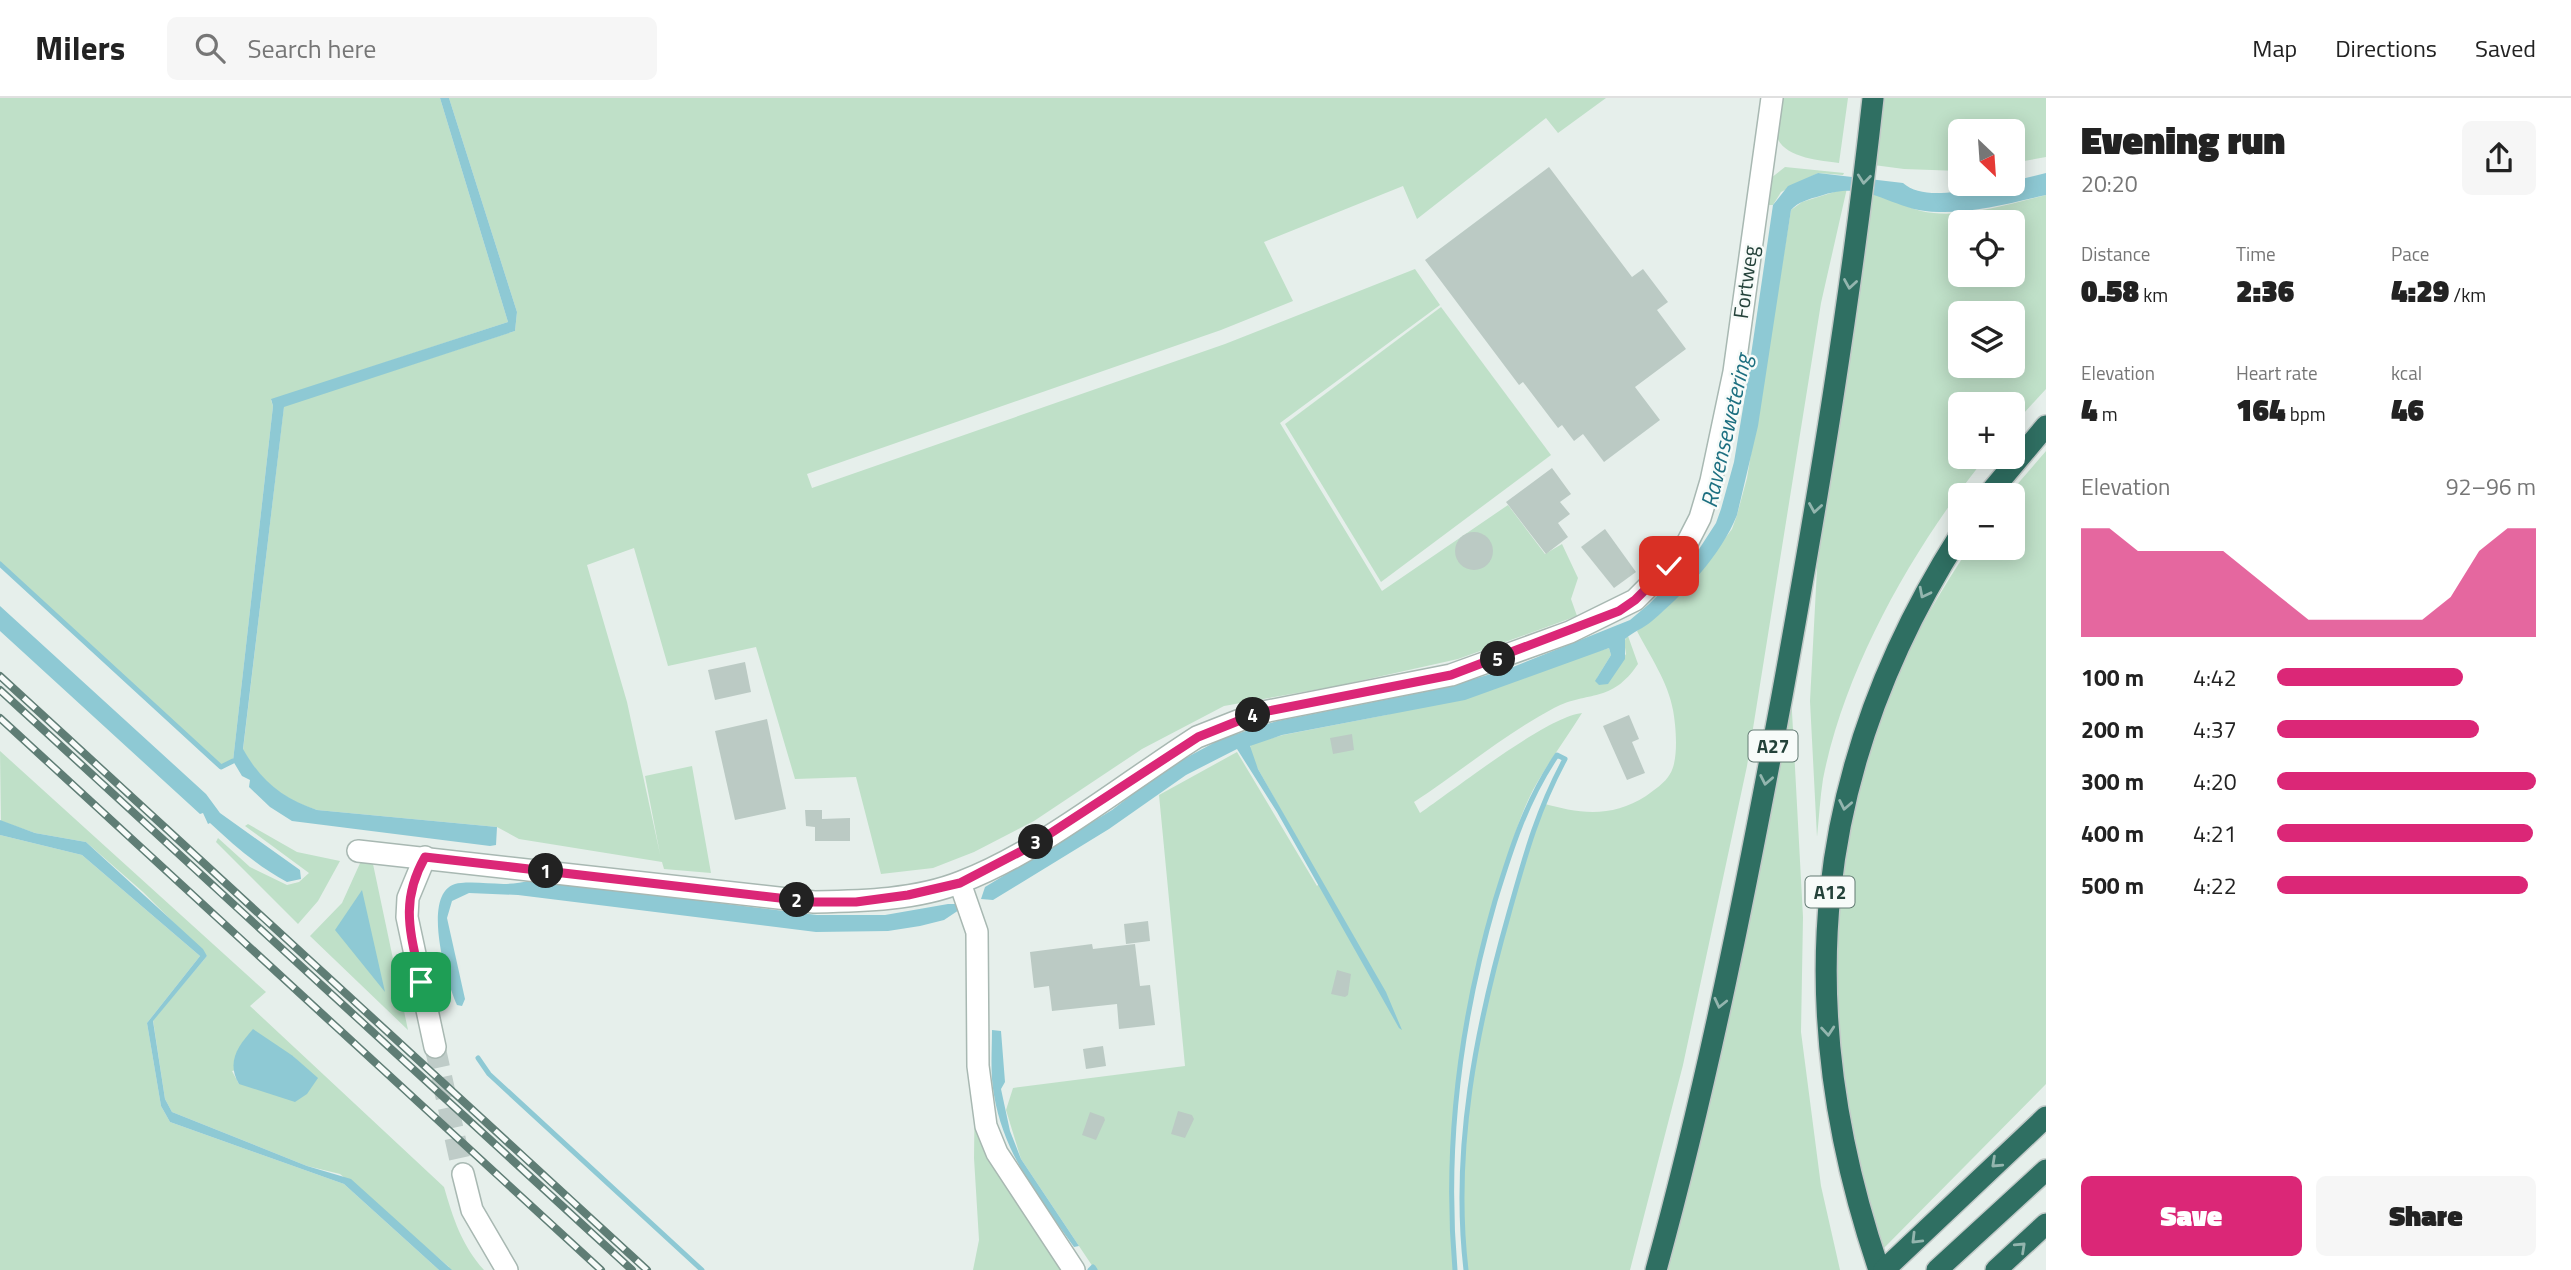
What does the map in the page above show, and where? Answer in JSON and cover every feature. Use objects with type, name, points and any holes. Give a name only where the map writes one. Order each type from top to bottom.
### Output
[{"type":"highway","name":"A27","points":[[1656,1270],[1684,1169],[1739,924],[1806,572],[1860,216],[1873,98]]},
{"type":"highway","points":[[1998,483],[2046,426]]},
{"type":"highway","name":"A12","points":[[1879,1270],[1851,1180],[1839,1119],[1827,1031],[1826,920],[1848,790],[1875,698],[1924,594],[1948,555]]},
{"type":"highway","points":[[1884,1270],[2046,1117]]},
{"type":"highway","points":[[1937,1270],[2046,1170]]},
{"type":"highway","points":[[1996,1270],[2046,1224]]},
{"type":"street","name":"Fortweg","points":[[358,851],[814,902],[856,902],[908,895],[960,883],[1031,846],[1198,737],[1258,713],[1451,675],[1619,611],[1652,585],[1692,537],[1711,481],[1734,372],[1772,98]]},
{"type":"street","points":[[425,857],[408,898],[407,917],[435,1047]]},
{"type":"street","points":[[960,883],[977,932],[978,1066],[986,1126],[997,1153],[1074,1270]]},
{"type":"street","points":[[463,1174],[472,1210],[507,1270]]},
{"type":"green space","points":[[0,98],[440,98],[508,322],[271,400],[273,406],[233,761],[221,767],[0,564]]},
{"type":"green space","points":[[449,98],[1606,98],[1558,133],[1546,118],[1417,219],[1403,186],[1264,242],[1293,301],[1221,330],[807,474],[812,488],[1225,344],[1415,269],[1440,305],[1280,423],[1382,591],[1508,505],[1545,554],[1562,544],[1578,578],[1571,599],[1577,616],[1458,659],[1337,686],[1224,706],[1142,749],[1034,821],[974,852],[933,868],[881,874],[856,777],[795,779],[756,647],[668,666],[634,548],[587,565],[627,702],[660,854],[645,776],[692,766],[711,873],[664,869],[662,862],[519,839],[497,827],[317,810],[305,806],[265,780],[243,750],[284,406],[515,331],[517,312]]},
{"type":"green space","points":[[1780,98],[1848,98],[1839,163],[1812,159],[1784,147],[1776,132]]},
{"type":"green space","points":[[1875,98],[2046,98],[2046,157],[2025,161],[2025,119],[1948,119],[1948,171],[1866,164]]},
{"type":"green space","points":[[1785,167],[1844,173],[1818,173],[1781,192],[1773,205],[1764,205],[1771,178]]},
{"type":"green space","points":[[1847,188],[1821,303],[1747,766],[1683,1065],[1630,1270],[1466,1270],[1462,1211],[1463,1151],[1478,1033],[1506,916],[1542,803],[1569,810],[1595,812],[1621,808],[1646,796],[1662,783],[1673,768],[1676,734],[1671,700],[1663,679],[1637,631],[1664,610],[1703,568],[1732,529],[1747,478],[1791,210],[1802,202]]},
{"type":"green space","points":[[1870,192],[1921,211],[1948,214],[1948,287],[2025,287],[2025,210],[1984,210],[2046,195],[2046,389],[2025,412],[2025,392],[1948,392],[1948,469],[1977,469],[1966,483],[1948,483],[1948,509],[1909,568],[1866,651],[1833,736],[1823,779],[1817,837],[1810,701],[1819,531]]},
{"type":"green space","points":[[1441,307],[1551,455],[1381,582],[1285,424]]},
{"type":"green space","points":[[2046,451],[2046,1084],[1882,1250],[1845,1112],[1840,1060],[1837,1014],[1839,917],[1852,817],[1862,769],[1893,681],[1938,596],[1961,560],[2025,560],[2025,483],[2018,483]]},
{"type":"green space","points":[[1628,636],[1638,664],[1618,685],[1609,691],[1554,708],[1536,718],[1414,802],[1420,813],[1524,740],[1546,727],[1582,713],[1533,790],[1512,842],[1484,942],[1458,1081],[1452,1175],[1455,1270],[1095,1270],[1021,1159],[1006,1110],[1013,1088],[1185,1066],[1159,795],[1237,752],[1317,886],[1321,882],[1258,769],[1249,751],[1251,744],[1386,715],[1609,648],[1611,655],[1597,678],[1605,684],[1626,654],[1624,641]]},
{"type":"green space","points":[[1791,693],[1803,917],[1801,1032],[1821,1186],[1840,1270],[1666,1270]]},
{"type":"green space","points":[[0,751],[266,992],[250,1006],[444,1187],[464,1241],[484,1270],[447,1270],[449,1267],[340,1174],[307,1166],[172,1112],[165,1099],[153,1020],[207,956],[143,892],[86,842],[35,833],[1,821]],"holes":[[[293,1056],[305,1068],[239,1084],[232,1071]]]},
{"type":"green space","points":[[248,824],[297,852],[340,861],[318,901],[298,924],[216,842],[218,838],[250,867],[287,885],[299,882],[309,873],[245,826]]},
{"type":"green space","points":[[0,835],[82,855],[200,956],[147,1023],[161,1106],[170,1122],[344,1184],[439,1270],[0,1270]]},
{"type":"green space","points":[[361,861],[373,864],[408,1030],[310,936],[342,903]]},
{"type":"green space","points":[[975,1079],[1062,1270],[973,1270],[979,1240],[974,1158]]},
{"type":"water","points":[[440,98],[449,98],[517,312],[515,331],[284,407],[243,749],[265,779],[283,794],[305,806],[317,810],[497,827],[496,845],[490,846],[292,821],[270,807],[249,787],[250,780],[242,776],[233,761],[273,406],[271,399],[508,322]]},
{"type":"water","points":[[1818,173],[1903,183],[1926,192],[1948,192],[1948,196],[2025,196],[2025,178],[2046,173],[2046,195],[1979,209],[1922,211],[1854,191],[1816,197],[1791,210],[1758,426],[1737,515],[1712,559],[1689,586],[1652,621],[1625,639],[1625,659],[1608,684],[1599,685],[1595,681],[1611,655],[1609,648],[1465,700],[1282,735],[1250,746],[1258,769],[1386,992],[1402,1030],[1277,812],[1237,749],[1186,775],[1109,829],[993,900],[981,899],[985,887],[1112,810],[1167,768],[1221,739],[1277,721],[1439,689],[1508,669],[1630,620],[1649,604],[1690,563],[1716,523],[1721,509],[1734,462],[1773,205],[1788,186]]},
{"type":"water","points":[[0,606],[206,794],[220,813],[300,870],[301,879],[287,882],[276,876],[208,824],[203,813],[200,814],[0,631]]},
{"type":"water","points":[[0,820],[35,833],[86,842],[203,949],[207,956],[153,1021],[165,1099],[172,1112],[307,1166],[351,1179],[452,1270],[439,1270],[344,1184],[170,1122],[161,1106],[147,1023],[200,956],[82,855],[0,835]]},
{"type":"water","points":[[531,880],[817,915],[885,915],[948,904],[956,904],[959,910],[944,920],[888,931],[816,932],[518,895],[469,893],[452,901],[447,918],[465,999],[462,1006],[457,1005],[447,976],[439,936],[438,916],[441,900],[448,888],[461,883],[504,884]]},
{"type":"water","points":[[362,890],[385,992],[335,930]]},
{"type":"water","points":[[253,1029],[293,1056],[318,1078],[307,1094],[295,1102],[239,1084],[235,1076],[234,1061],[239,1048]]},
{"type":"water","points":[[992,1030],[1001,1031],[1005,1082],[1001,1089],[1010,1131],[1021,1159],[1079,1246],[1074,1247],[1036,1194],[1006,1137],[993,1087]]},
{"type":"building","points":[[1549,167],[1632,277],[1643,269],[1668,302],[1657,310],[1686,349],[1635,387],[1660,420],[1604,462],[1583,434],[1574,441],[1562,425],[1558,428],[1523,382],[1519,385],[1425,260]]},
{"type":"building","points":[[1552,468],[1571,494],[1560,502],[1570,514],[1558,523],[1568,537],[1546,554],[1506,502]]},
{"type":"building","points":[[1605,529],[1636,572],[1614,588],[1581,547]]},
{"type":"building","points":[[1474,532],[1488,537],[1493,551],[1488,565],[1474,570],[1460,565],[1455,551],[1460,537]]},
{"type":"building","points":[[745,662],[751,692],[715,700],[708,670]]},
{"type":"building","points":[[1629,715],[1639,739],[1632,742],[1645,773],[1627,780],[1603,726]]},
{"type":"building","points":[[767,719],[786,809],[735,820],[715,731]]},
{"type":"building","points":[[1352,734],[1354,750],[1333,754],[1330,738]]},
{"type":"building","points":[[805,810],[822,810],[822,819],[850,818],[850,841],[815,841],[815,827],[806,826]]},
{"type":"building","points":[[1148,921],[1150,941],[1126,944],[1124,924]]},
{"type":"building","points":[[1092,944],[1093,949],[1135,944],[1140,986],[1150,985],[1155,1025],[1119,1029],[1117,1004],[1052,1011],[1049,986],[1034,988],[1030,952]]},
{"type":"building","points":[[1337,970],[1351,974],[1348,995],[1345,997],[1331,994]]},
{"type":"building","points":[[1103,1046],[1106,1066],[1086,1069],[1083,1049]]},
{"type":"building","points":[[1178,1111],[1192,1115],[1194,1119],[1185,1138],[1171,1134]]},
{"type":"building","points":[[1090,1112],[1104,1117],[1105,1120],[1096,1140],[1082,1135]]},
{"type":"waterway","points":[[0,564],[221,767],[233,761]]},
{"type":"waterway","points":[[1455,1270],[1452,1223],[1454,1130],[1472,992],[1495,901],[1513,844],[1536,790],[1557,755],[1565,759],[1539,816],[1526,853],[1497,957],[1477,1045],[1462,1179],[1466,1270]]},
{"type":"waterway","points":[[478,1058],[489,1074],[702,1270]]},
{"type":"waterway","points":[[1090,1270],[1093,1267],[1095,1270]]},
{"type":"tunnel","points":[[435,1047],[463,1174]]},
{"type":"railway","points":[[0,676],[647,1270]]},
{"type":"railway","points":[[0,690],[632,1270]]},
{"type":"railway","points":[[0,718],[601,1270]]},
{"type":"route","points":[[421,982],[407,917],[408,898],[425,857],[814,902],[856,902],[937,889],[960,883],[989,870],[1031,846],[1198,737],[1258,713],[1451,675],[1500,658],[1619,611],[1652,585],[1669,566]]},
{"type":"water label","name":"Ravensewetering","points":[[1726,431]]}]
